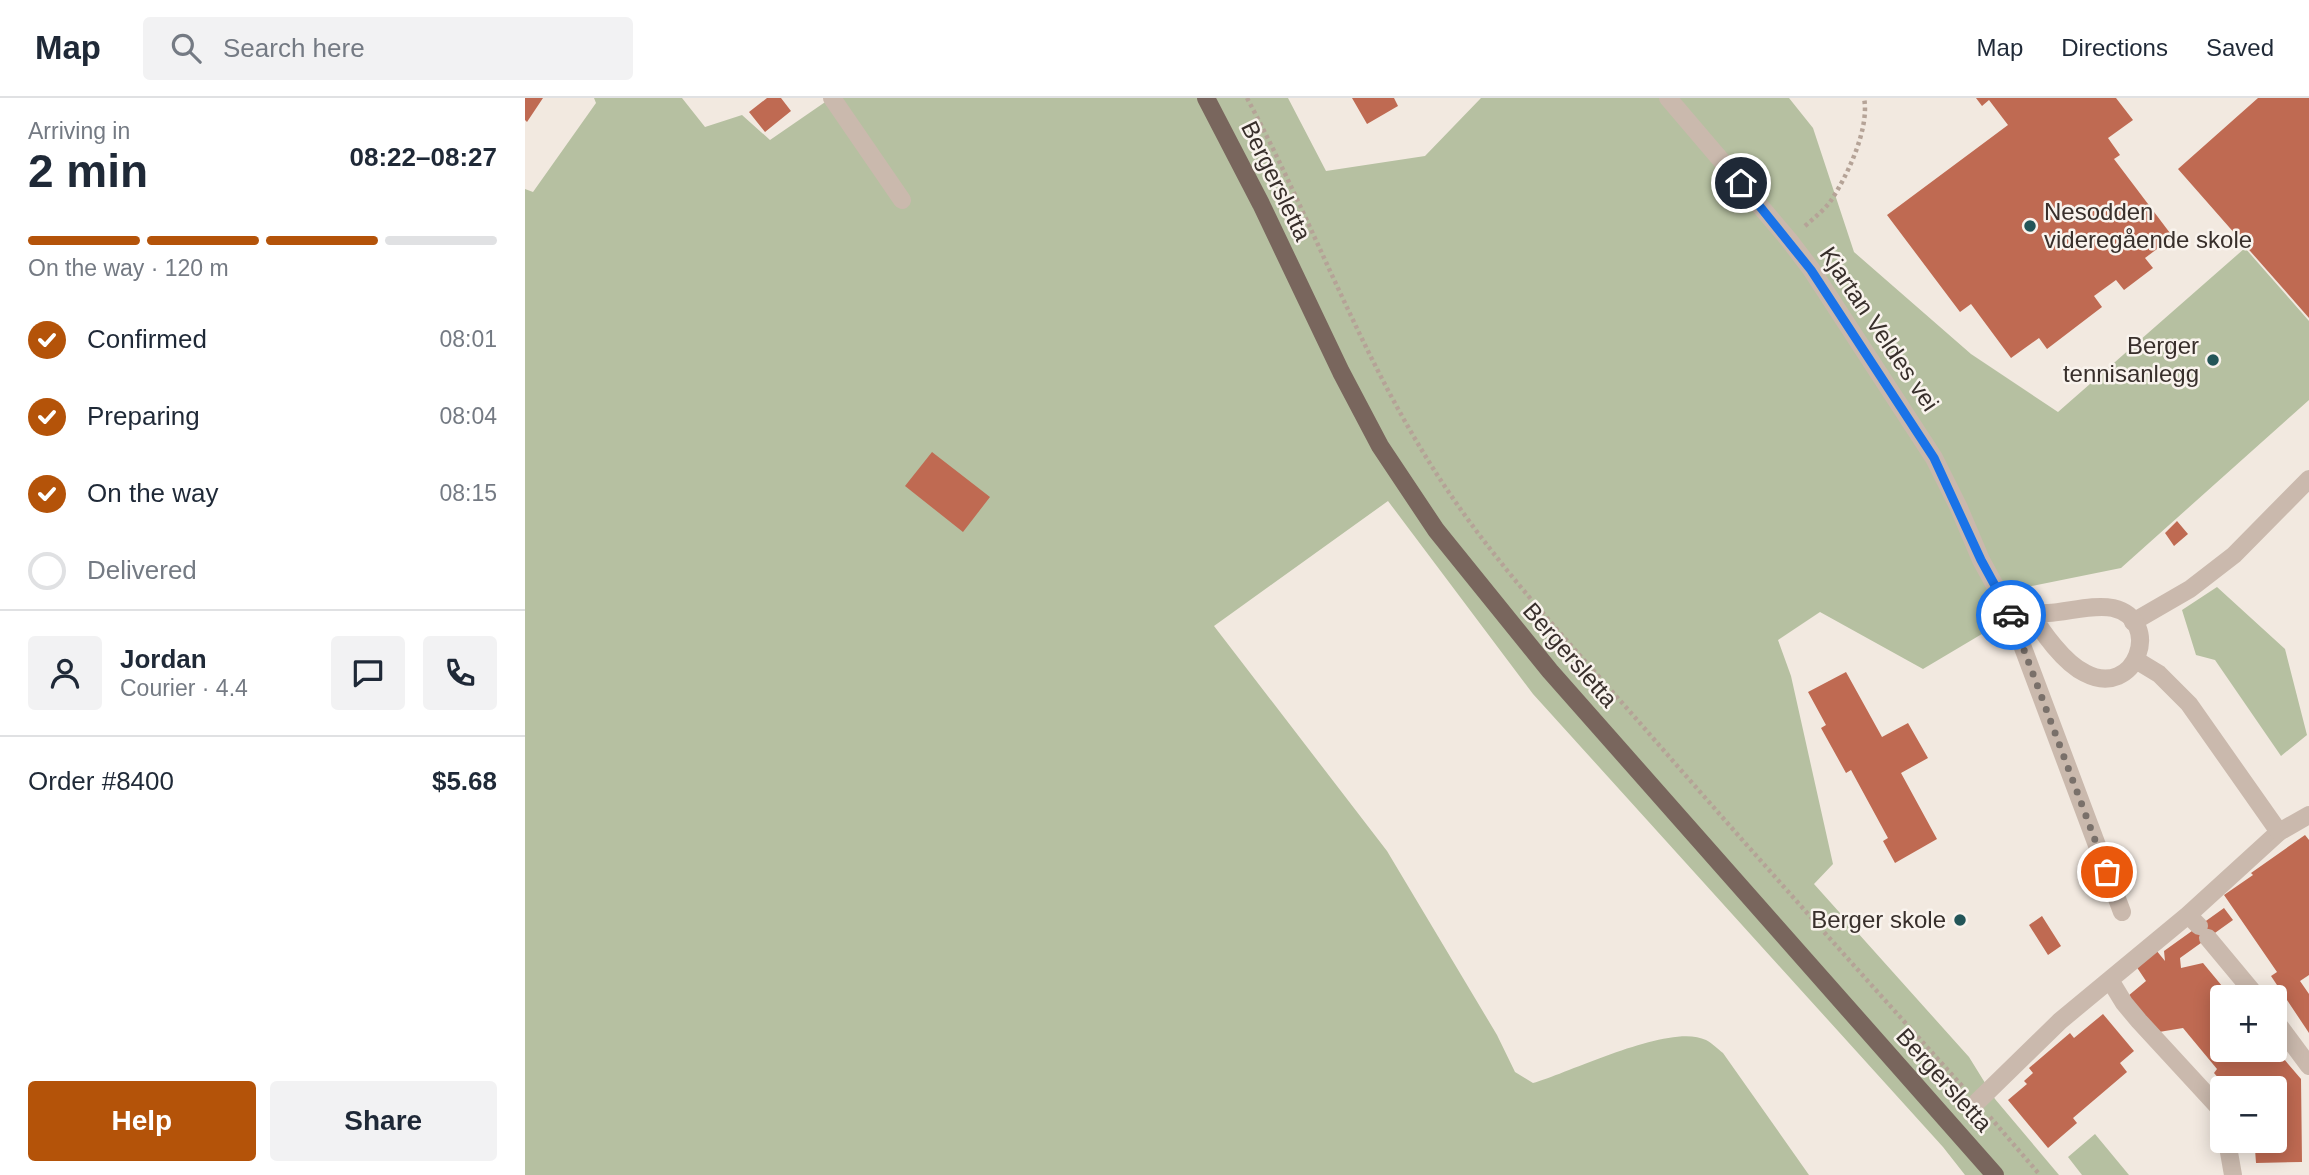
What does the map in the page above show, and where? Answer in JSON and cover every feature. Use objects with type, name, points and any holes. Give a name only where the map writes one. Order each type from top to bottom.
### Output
[{"type":"main road","name":"Bergersletta","points":[[1206,98],[1380,446],[1436,530],[1559,682],[1995,1175]]},
{"type":"street","points":[[832,98],[902,200]]},
{"type":"street","name":"Kjartan Veldes vei","points":[[1668,98],[1789,240],[1857,338],[1934,458],[1981,560],[2010,612],[2122,912]]},
{"type":"street","points":[[2133,622],[2190,589],[2234,555],[2309,479]]},
{"type":"street","points":[[2010,612],[2112,608],[2125,614],[2141,637],[2136,660],[2119,676],[2105,679],[2085,673],[2067,659],[2042,632],[2031,613]]},
{"type":"street","points":[[2136,660],[2159,674],[2189,704],[2279,832]]},
{"type":"street","points":[[1977,1102],[2060,1021],[2110,980],[2198,926],[2279,832],[2309,815]]},
{"type":"street","points":[[2198,926],[2247,985]]},
{"type":"street","points":[[2110,980],[2124,1003],[2210,1098]]},
{"type":"street","points":[[2287,1036],[2309,1066]]},
{"type":"street","points":[[2229,1153],[2233,1175]]},
{"type":"path","points":[[1247,98],[1388,392],[1450,495],[1573,647],[2039,1175]]},
{"type":"path","points":[[1789,240],[1829,203],[1847,171],[1866,121],[1864,98]]},
{"type":"green space","points":[[594,98],[682,98],[705,127],[742,115],[770,140],[831,98],[1288,98],[1326,171],[1425,156],[1481,98],[1789,98],[1813,128],[1854,252],[1971,354],[2058,412],[2245,248],[2309,321],[2309,400],[2121,568],[2027,587],[1997,625],[1923,669],[1820,612],[1778,640],[1791,676],[1833,864],[1814,884],[1969,1057],[1995,1099],[2059,1175],[1965,1175],[1943,1147],[1533,694],[1388,501],[1214,626],[1387,851],[1497,1035],[1515,1072],[1533,1083],[1646,1043],[1690,1036],[1706,1040],[1723,1053],[1809,1175],[525,1175],[525,189],[533,192],[596,103]]},
{"type":"green space","points":[[2217,587],[2285,649],[2307,735],[2281,756],[2215,660],[2196,655],[2182,610]]},
{"type":"green space","points":[[2095,1134],[2129,1175],[2082,1175],[2068,1157]]},
{"type":"building","points":[[525,98],[543,98],[527,122],[525,120]]},
{"type":"building","points":[[767,98],[781,98],[791,111],[765,132],[749,112]]},
{"type":"building","points":[[1352,98],[1394,98],[1398,106],[1367,124]]},
{"type":"building","name":"Nesodden videregående skole","points":[[1976,98],[2116,98],[2133,120],[2108,138],[2120,155],[2114,159],[2173,237],[2145,258],[2153,268],[2124,290],[2116,280],[2094,296],[2102,307],[2047,349],[2039,338],[2011,358],[1971,304],[1960,312],[1887,215],[2008,125],[1989,100],[1982,106]]},
{"type":"building","points":[[2258,98],[2309,98],[2309,318],[2178,169]]},
{"type":"building","points":[[932,452],[990,497],[963,532],[905,486]]},
{"type":"building","points":[[2177,521],[2188,534],[2174,546],[2165,533]]},
{"type":"building","points":[[1846,672],[1882,737],[1908,723],[1928,758],[1901,773],[1937,839],[1895,863],[1883,841],[1888,838],[1851,770],[1846,773],[1821,728],[1826,725],[1808,692]]},
{"type":"building","points":[[2305,835],[2309,840],[2309,975],[2300,981],[2309,994],[2309,1033],[2287,1000],[2287,985],[2277,985],[2271,976],[2277,972],[2224,895],[2253,875],[2251,873]]},
{"type":"building","points":[[2224,908],[2233,920],[2180,958],[2181,968],[2203,963],[2221,985],[2210,985],[2210,1061],[2183,1028],[2159,1032],[2128,996],[2146,981],[2136,966],[2156,950],[2165,961],[2164,951]]},
{"type":"building","points":[[2042,916],[2061,946],[2048,955],[2029,925]]},
{"type":"building","points":[[2103,1014],[2134,1051],[2120,1063],[2127,1072],[2073,1118],[2077,1123],[2048,1148],[2008,1100],[2027,1084],[2024,1081],[2033,1073],[2029,1068],[2070,1033],[2074,1038]]},
{"type":"building","points":[[2211,1062],[2287,1062],[2301,1079],[2302,1162],[2256,1163],[2255,1153],[2287,1153],[2287,1076],[2217,1076],[2214,1073],[2217,1069]]},
{"type":"way so far","points":[[2011,615],[2107,872]]},
{"type":"place","name":"Nesodden videregående skole","points":[[2030,226]]},
{"type":"place","name":"Berger tennisanlegg","points":[[2213,360]]},
{"type":"place","name":"Berger skole","points":[[1960,920]]},
{"type":"route","points":[[1741,183],[1811,270],[1934,458],[1981,560],[2011,615]]}]
